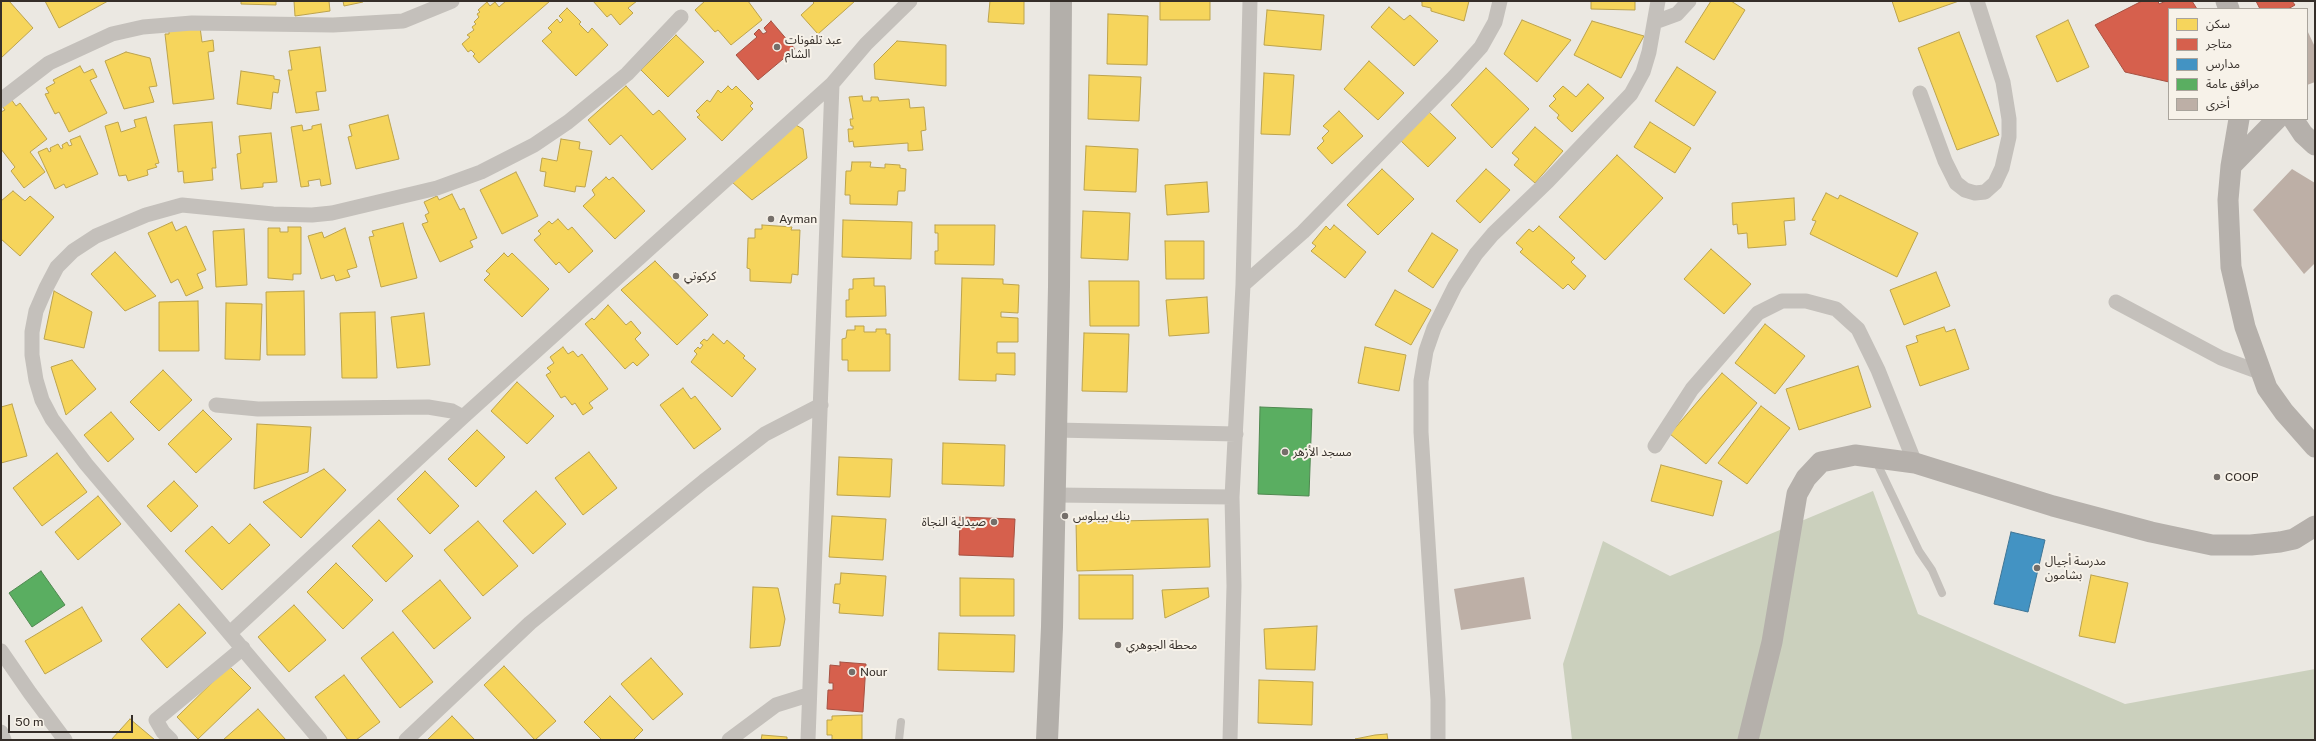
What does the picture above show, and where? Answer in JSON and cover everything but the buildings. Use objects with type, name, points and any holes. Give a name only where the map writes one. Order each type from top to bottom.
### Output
[{"type":"main road","points":[[1044,738],[1055,495],[1061,1]]},
{"type":"street","points":[[1,100],[49,63],[112,34],[143,27],[192,23],[333,25],[403,21],[452,1]]},
{"type":"street","points":[[230,633],[464,417],[832,84],[866,44],[910,1]]},
{"type":"street","points":[[1230,740],[1234,586],[1232,496],[1243,285],[1250,1]]},
{"type":"street","points":[[1243,285],[1303,232],[1454,77],[1481,46],[1495,22],[1500,1]]},
{"type":"street","points":[[1438,740],[1437,676],[1421,432],[1421,381],[1426,351],[1434,328],[1455,286],[1476,254],[1493,234],[1548,182],[1631,94],[1643,72],[1655,22],[1658,1]]},
{"type":"street","points":[[1655,22],[1677,14],[1689,1]]},
{"type":"street","points":[[1920,93],[1945,161],[1956,183],[1965,190],[1975,193],[1986,192],[1995,183],[2002,168],[2009,138],[2009,119],[2003,82],[1977,1]]},
{"type":"street","points":[[320,740],[86,464],[52,420],[42,400],[36,380],[32,355],[32,332],[36,311],[57,267],[73,251],[96,236],[146,215],[182,205],[273,214],[312,215],[360,208],[437,188],[481,172],[534,145],[568,122],[627,74],[681,16]]},
{"type":"street","points":[[808,740],[808,695],[821,405],[832,84]]},
{"type":"street","points":[[2239,120],[2231,166],[2228,231],[2231,267],[2245,327],[2267,388],[2284,412],[2315,447]]},
{"type":"street","points":[[2231,166],[2276,120]]},
{"type":"street","points":[[1655,446],[1692,389],[1758,313],[1782,301],[1806,301],[1836,309],[1858,329],[1878,370],[1915,462]]},
{"type":"street","points":[[2116,302],[2221,358],[2262,373]]},
{"type":"street","points":[[216,405],[258,409],[428,407],[452,411],[464,417]]},
{"type":"street","points":[[406,740],[530,623],[681,500],[765,434],[821,405]]},
{"type":"street","points":[[1056,430],[1236,434]]},
{"type":"street","points":[[1748,740],[1775,628],[1797,494],[1806,478],[1821,462],[1855,455],[1874,456],[1915,462],[2053,506],[2151,532],[2212,544],[2251,545],[2280,542],[2294,539],[2315,526]]},
{"type":"street","points":[[1055,495],[1232,496]]},
{"type":"street","points":[[172,740],[163,732],[156,720],[243,648]]},
{"type":"street","points":[[1,651],[65,740]]},
{"type":"street","points":[[729,740],[776,705],[808,695]]},
{"type":"street","points":[[1,732],[4,740]]},
{"type":"lane","points":[[1874,456],[1942,593]]},
{"type":"lane","points":[[898,740],[901,722]]},
{"type":"green space","points":[[1873,491],[1918,614],[2125,704],[2315,669],[2315,740],[1572,740],[1563,664],[1603,541],[1670,576]]},
{"type":"place","name":"عبد تلفونات الشام","points":[[777,47]]},
{"type":"place","name":"Ayman","points":[[771,219]]},
{"type":"place","name":"كركوتي","points":[[676,276]]},
{"type":"place","name":"مسجد الأزهر","points":[[1285,452]]},
{"type":"place","name":"COOP","points":[[2217,477]]},
{"type":"place","name":"بنك بيبلوس","points":[[1065,516]]},
{"type":"place","name":"صيدلية النجاة","points":[[994,522]]},
{"type":"place","name":"مدرسة أجيال بشامون","points":[[2037,568]]},
{"type":"place","name":"محطة الجوهري","points":[[1118,645]]},
{"type":"place","name":"Nour","points":[[852,672]]}]
